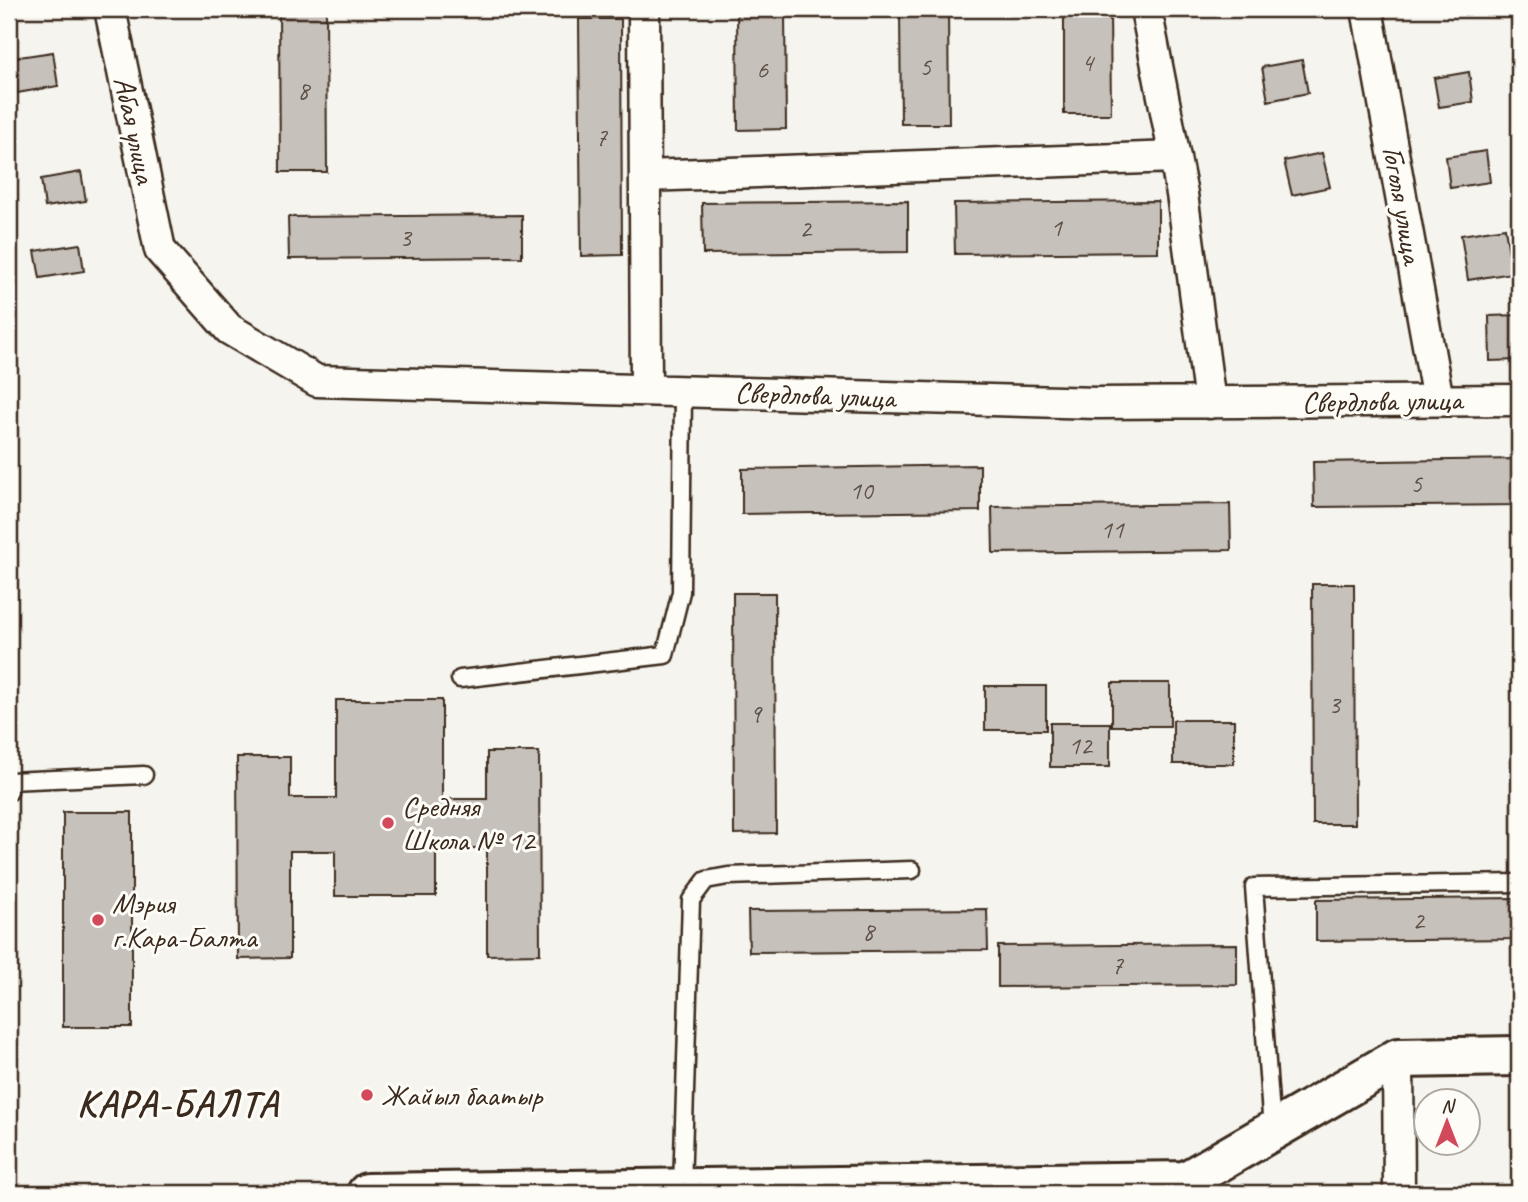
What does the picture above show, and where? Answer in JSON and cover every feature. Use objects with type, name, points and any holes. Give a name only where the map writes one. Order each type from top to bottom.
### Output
[{"type":"street","name":"Абая улица","points":[[110,9],[160,250]]},
{"type":"street","points":[[644,9],[646,390]]},
{"type":"street","points":[[1146,9],[1175,157],[1210,402]]},
{"type":"street","name":"Гоголя улица","points":[[1367,9],[1438,400]]},
{"type":"street","points":[[645,176],[1175,157]]},
{"type":"street","name":"Свердлова улица","points":[[160,250],[229,329],[317,381],[1097,403],[1519,400]]},
{"type":"street","points":[[367,1193],[1186,1181],[1398,1058],[1519,1056]]},
{"type":"street","points":[[1398,1058],[1399,1193]]},
{"type":"lane","points":[[460,679],[665,655],[681,593],[682,391]]},
{"type":"lane","points":[[9,792],[9,781],[144,775]]},
{"type":"lane","points":[[682,1190],[691,900],[706,880],[728,876],[912,870]]},
{"type":"lane","points":[[1272,1131],[1254,887],[1519,883]]},
{"type":"building","points":[[279,9],[326,9],[327,172],[280,172]]},
{"type":"building","points":[[737,9],[785,9],[786,129],[738,130]]},
{"type":"building","points":[[900,9],[948,9],[949,124],[901,124]]},
{"type":"building","points":[[1064,9],[1110,9],[1111,114],[1064,114]]},
{"type":"building","points":[[579,19],[621,19],[622,255],[581,256]]},
{"type":"building","points":[[53,52],[58,86],[17,93],[12,58]]},
{"type":"building","points":[[1302,60],[1308,93],[1268,101],[1262,67]]},
{"type":"building","points":[[1469,72],[1473,102],[1439,107],[1434,78]]},
{"type":"building","points":[[1486,151],[1490,182],[1450,188],[1446,157]]},
{"type":"building","points":[[1322,153],[1330,187],[1292,195],[1284,161]]},
{"type":"building","points":[[81,172],[86,201],[45,207],[41,179]]},
{"type":"building","points":[[908,201],[908,252],[703,254],[702,203]]},
{"type":"building","points":[[1158,201],[1158,252],[955,254],[954,203]]},
{"type":"building","points":[[522,215],[522,257],[289,259],[288,217]]},
{"type":"building","points":[[1505,228],[1512,273],[1468,280],[1461,235]]},
{"type":"building","points":[[80,244],[84,271],[40,278],[35,251]]},
{"type":"building","points":[[1519,315],[1519,360],[1490,361],[1489,316]]},
{"type":"building","points":[[1519,459],[1519,505],[1314,507],[1313,462]]},
{"type":"building","points":[[980,465],[980,511],[742,514],[742,469]]},
{"type":"building","points":[[1230,504],[1231,550],[993,553],[992,507]]},
{"type":"building","points":[[1312,584],[1354,584],[1355,824],[1313,824]]},
{"type":"building","points":[[733,593],[775,593],[776,833],[734,834]]},
{"type":"building","points":[[1112,683],[1170,683],[1170,726],[1112,726]]},
{"type":"building","points":[[985,686],[1046,686],[1046,730],[985,730]]},
{"type":"building","name":"Средняя Школа № 12","points":[[336,700],[442,700],[442,799],[487,799],[487,752],[539,752],[540,954],[487,955],[487,848],[436,848],[436,896],[335,896],[335,851],[290,851],[290,958],[238,959],[237,757],[290,757],[290,798],[336,798]]},
{"type":"building","points":[[1173,720],[1234,720],[1234,764],[1173,764]]},
{"type":"building","points":[[1050,723],[1110,723],[1110,767],[1050,767]]},
{"type":"building","name":"Мэрия г.Кара-Балта","points":[[63,812],[132,812],[132,1027],[63,1027]]},
{"type":"building","points":[[1519,898],[1519,939],[1316,941],[1316,900]]},
{"type":"building","points":[[987,909],[988,950],[749,952],[748,911]]},
{"type":"building","points":[[1237,944],[1237,985],[998,987],[998,946]]},
{"type":"place","name":"Средняя Школа № 12","points":[[388,823]]},
{"type":"place","name":"Мэрия г.Кара-Балта","points":[[98,920]]},
{"type":"place","name":"Жайыл баатыр","points":[[367,1095]]},
{"type":"district","name":"КАРА-БАЛТА","points":[[178,1103]]}]
